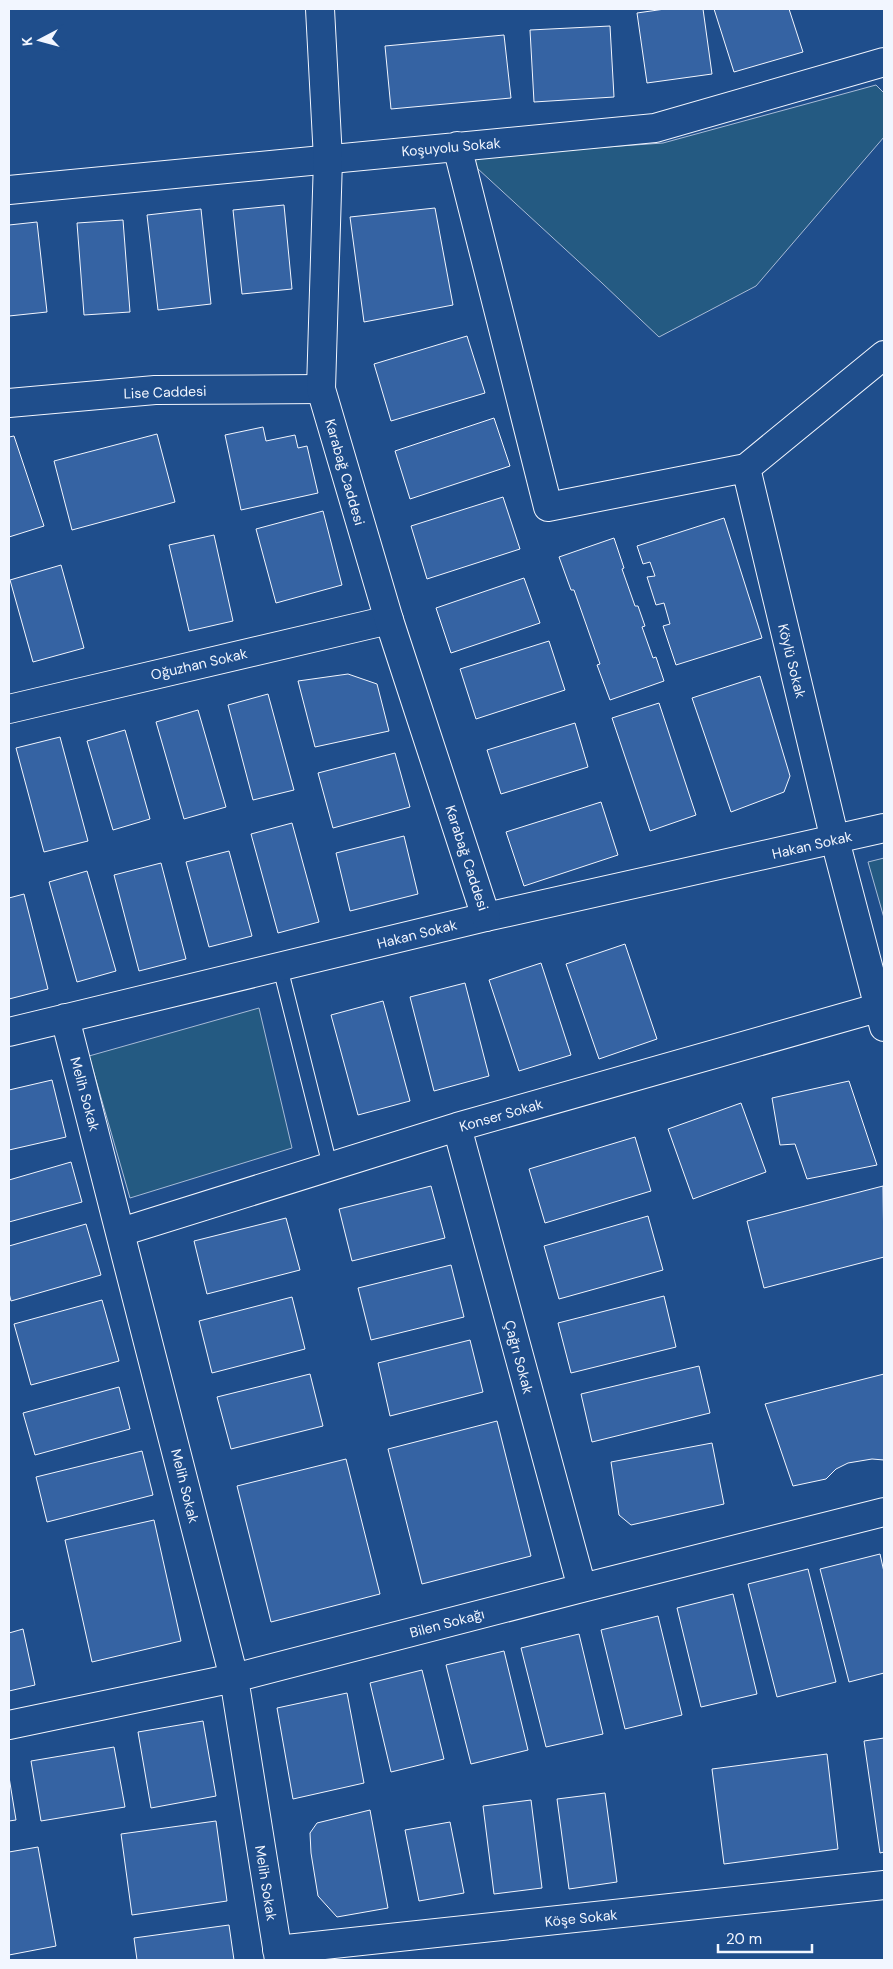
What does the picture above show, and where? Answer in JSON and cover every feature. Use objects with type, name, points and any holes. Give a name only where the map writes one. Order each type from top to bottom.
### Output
[{"type":"street","name":"Karabağ Caddesi","points":[[320,9],[328,158],[321,389],[389,620],[486,917]]},
{"type":"street","points":[[884,50],[884,62]]},
{"type":"street","name":"Koşuyolu Sokak","points":[[9,190],[655,128],[884,62]]},
{"type":"street","points":[[457,146],[548,507],[746,468],[884,355]]},
{"type":"street","name":"Lise Caddesi","points":[[9,403],[155,390],[321,389]]},
{"type":"street","name":"Köylü Sokak","points":[[746,468],[835,840],[882,1014]]},
{"type":"street","name":"Oğuzhan Sokak","points":[[9,709],[389,620]]},
{"type":"street","name":"Hakan Sokak","points":[[9,1032],[486,917],[884,828]]},
{"type":"street","name":"Konser Sokak","points":[[121,1232],[457,1127],[882,1014]]},
{"type":"street","name":"Melih Sokak","points":[[65,1018],[234,1678],[278,1955]]},
{"type":"street","name":"Çağrı Sokak","points":[[457,1127],[582,1588]]},
{"type":"street","name":"Bilen Sokağı","points":[[9,1724],[234,1678],[884,1512]]},
{"type":"street","name":"Köşe Sokak","points":[[278,1955],[884,1886]]},
{"type":"lane","points":[[280,966],[330,1166]]},
{"type":"shaded area","points":[[876,85],[884,93],[884,137],[756,286],[659,337],[465,157],[663,143]]},
{"type":"shaded area","points":[[884,858],[884,918],[868,862]]},
{"type":"shaded area","points":[[259,1008],[292,1148],[130,1198],[89,1056]]},
{"type":"building","points":[[665,9],[703,9],[712,74],[647,83],[637,13]]},
{"type":"building","points":[[714,9],[789,9],[803,52],[734,72]]},
{"type":"building","points":[[610,26],[614,97],[534,102],[530,30]]},
{"type":"building","points":[[504,35],[511,98],[391,109],[385,46]]},
{"type":"building","points":[[284,205],[292,289],[242,294],[233,210]]},
{"type":"building","points":[[435,208],[453,305],[364,322],[350,217]]},
{"type":"building","points":[[201,209],[211,304],[158,310],[147,215]]},
{"type":"building","points":[[123,220],[130,312],[84,315],[77,223]]},
{"type":"building","points":[[37,222],[47,312],[9,316],[9,225]]},
{"type":"building","points":[[467,336],[485,393],[391,421],[374,364]]},
{"type":"building","points":[[494,418],[510,466],[410,499],[395,451]]},
{"type":"building","points":[[263,427],[266,441],[295,435],[298,448],[307,446],[318,493],[241,510],[225,435]]},
{"type":"building","points":[[157,434],[175,502],[72,530],[54,461]]},
{"type":"building","points":[[14,436],[44,526],[9,537],[9,437]]},
{"type":"building","points":[[503,497],[520,549],[427,579],[411,526]]},
{"type":"building","points":[[323,511],[342,585],[276,603],[256,529]]},
{"type":"building","points":[[724,518],[762,638],[676,665],[663,626],[670,624],[664,603],[656,605],[647,577],[655,576],[650,562],[643,564],[637,546]]},
{"type":"building","points":[[214,535],[233,621],[189,631],[169,545]]},
{"type":"building","points":[[614,538],[624,568],[622,569],[635,606],[638,606],[645,626],[642,627],[653,658],[656,657],[664,681],[610,700],[597,665],[600,664],[574,590],[571,590],[559,557]]},
{"type":"building","points":[[61,565],[84,648],[33,662],[10,580]]},
{"type":"building","points":[[524,578],[540,623],[451,653],[436,608]]},
{"type":"building","points":[[549,641],[565,690],[476,719],[460,669]]},
{"type":"building","points":[[348,674],[377,684],[389,731],[315,747],[298,681]]},
{"type":"building","points":[[760,676],[790,776],[784,792],[731,812],[692,698]]},
{"type":"building","points":[[268,694],[294,790],[253,800],[228,705]]},
{"type":"building","points":[[659,703],[696,815],[650,831],[612,718]]},
{"type":"building","points":[[198,710],[226,807],[184,819],[156,722]]},
{"type":"building","points":[[575,723],[588,767],[501,794],[487,750]]},
{"type":"building","points":[[125,730],[150,819],[113,830],[87,741]]},
{"type":"building","points":[[60,737],[88,841],[44,852],[16,748]]},
{"type":"building","points":[[395,753],[410,807],[333,828],[318,773]]},
{"type":"building","points":[[601,802],[618,855],[524,886],[506,832]]},
{"type":"building","points":[[292,823],[319,922],[278,933],[251,834]]},
{"type":"building","points":[[404,836],[418,894],[350,911],[336,853]]},
{"type":"building","points":[[229,851],[252,936],[209,947],[186,862]]},
{"type":"building","points":[[161,863],[186,959],[139,971],[114,875]]},
{"type":"building","points":[[87,871],[116,971],[77,982],[49,882]]},
{"type":"building","points":[[24,894],[48,989],[9,999],[9,898]]},
{"type":"building","points":[[625,944],[657,1039],[599,1059],[566,964]]},
{"type":"building","points":[[541,963],[571,1055],[519,1071],[489,980]]},
{"type":"building","points":[[465,983],[489,1076],[434,1091],[410,997]]},
{"type":"building","points":[[383,1001],[410,1101],[358,1115],[331,1015]]},
{"type":"building","points":[[52,1080],[66,1137],[9,1150],[9,1090]]},
{"type":"building","points":[[849,1081],[877,1165],[807,1179],[795,1144],[780,1145],[772,1098]]},
{"type":"building","points":[[741,1103],[766,1172],[693,1199],[668,1129]]},
{"type":"building","points":[[635,1137],[651,1191],[545,1223],[529,1169]]},
{"type":"building","points":[[71,1162],[82,1202],[9,1222],[9,1180]]},
{"type":"building","points":[[431,1186],[445,1238],[352,1261],[339,1209]]},
{"type":"building","points":[[883,1186],[884,1257],[764,1288],[747,1221]]},
{"type":"building","points":[[648,1216],[663,1270],[559,1299],[544,1246]]},
{"type":"building","points":[[286,1218],[300,1270],[207,1294],[194,1241]]},
{"type":"building","points":[[86,1224],[101,1275],[11,1301],[9,1293],[9,1246]]},
{"type":"building","points":[[451,1265],[464,1317],[371,1340],[358,1288]]},
{"type":"building","points":[[664,1296],[676,1347],[571,1373],[558,1323]]},
{"type":"building","points":[[292,1297],[305,1349],[212,1373],[199,1321]]},
{"type":"building","points":[[102,1300],[119,1361],[31,1385],[14,1324]]},
{"type":"building","points":[[470,1340],[483,1392],[390,1416],[378,1363]]},
{"type":"building","points":[[699,1366],[710,1413],[592,1442],[581,1394]]},
{"type":"building","points":[[310,1374],[323,1426],[231,1449],[217,1397]]},
{"type":"building","points":[[884,1374],[884,1460],[872,1459],[848,1463],[836,1469],[826,1479],[793,1486],[765,1404]]},
{"type":"building","points":[[119,1387],[130,1429],[35,1455],[23,1413]]},
{"type":"building","points":[[497,1421],[531,1556],[422,1584],[388,1449]]},
{"type":"building","points":[[712,1443],[724,1504],[631,1525],[619,1515],[611,1462]]},
{"type":"building","points":[[142,1451],[153,1495],[47,1522],[36,1477]]},
{"type":"building","points":[[346,1459],[380,1594],[271,1622],[237,1486]]},
{"type":"building","points":[[154,1520],[181,1641],[92,1662],[65,1540]]},
{"type":"building","points":[[880,1554],[884,1572],[884,1673],[849,1682],[820,1569]]},
{"type":"building","points":[[808,1569],[836,1682],[777,1697],[748,1584]]},
{"type":"building","points":[[733,1594],[757,1694],[701,1707],[677,1608]]},
{"type":"building","points":[[658,1616],[682,1715],[625,1729],[601,1630]]},
{"type":"building","points":[[23,1629],[35,1685],[9,1691],[9,1633]]},
{"type":"building","points":[[579,1634],[603,1734],[546,1747],[521,1648]]},
{"type":"building","points":[[504,1651],[528,1750],[471,1764],[446,1665]]},
{"type":"building","points":[[422,1670],[444,1759],[391,1772],[370,1683]]},
{"type":"building","points":[[347,1693],[364,1783],[293,1799],[277,1708]]},
{"type":"building","points":[[203,1721],[216,1796],[151,1808],[138,1732]]},
{"type":"building","points":[[884,1738],[884,1852],[880,1853],[864,1741]]},
{"type":"building","points":[[114,1747],[125,1807],[41,1821],[31,1761]]},
{"type":"building","points":[[827,1754],[838,1849],[724,1864],[712,1769]]},
{"type":"building","points":[[9,1777],[16,1820],[9,1821]]},
{"type":"building","points":[[605,1793],[617,1882],[569,1889],[557,1799]]},
{"type":"building","points":[[531,1800],[542,1888],[494,1894],[483,1806]]},
{"type":"building","points":[[370,1810],[388,1908],[337,1917],[318,1896],[311,1853],[310,1833],[317,1823]]},
{"type":"building","points":[[216,1821],[227,1901],[132,1915],[121,1834]]},
{"type":"building","points":[[450,1822],[464,1893],[419,1901],[405,1830]]},
{"type":"building","points":[[38,1847],[56,1946],[9,1955],[9,1852]]},
{"type":"building","points":[[229,1925],[234,1960],[137,1960],[134,1938]]}]
